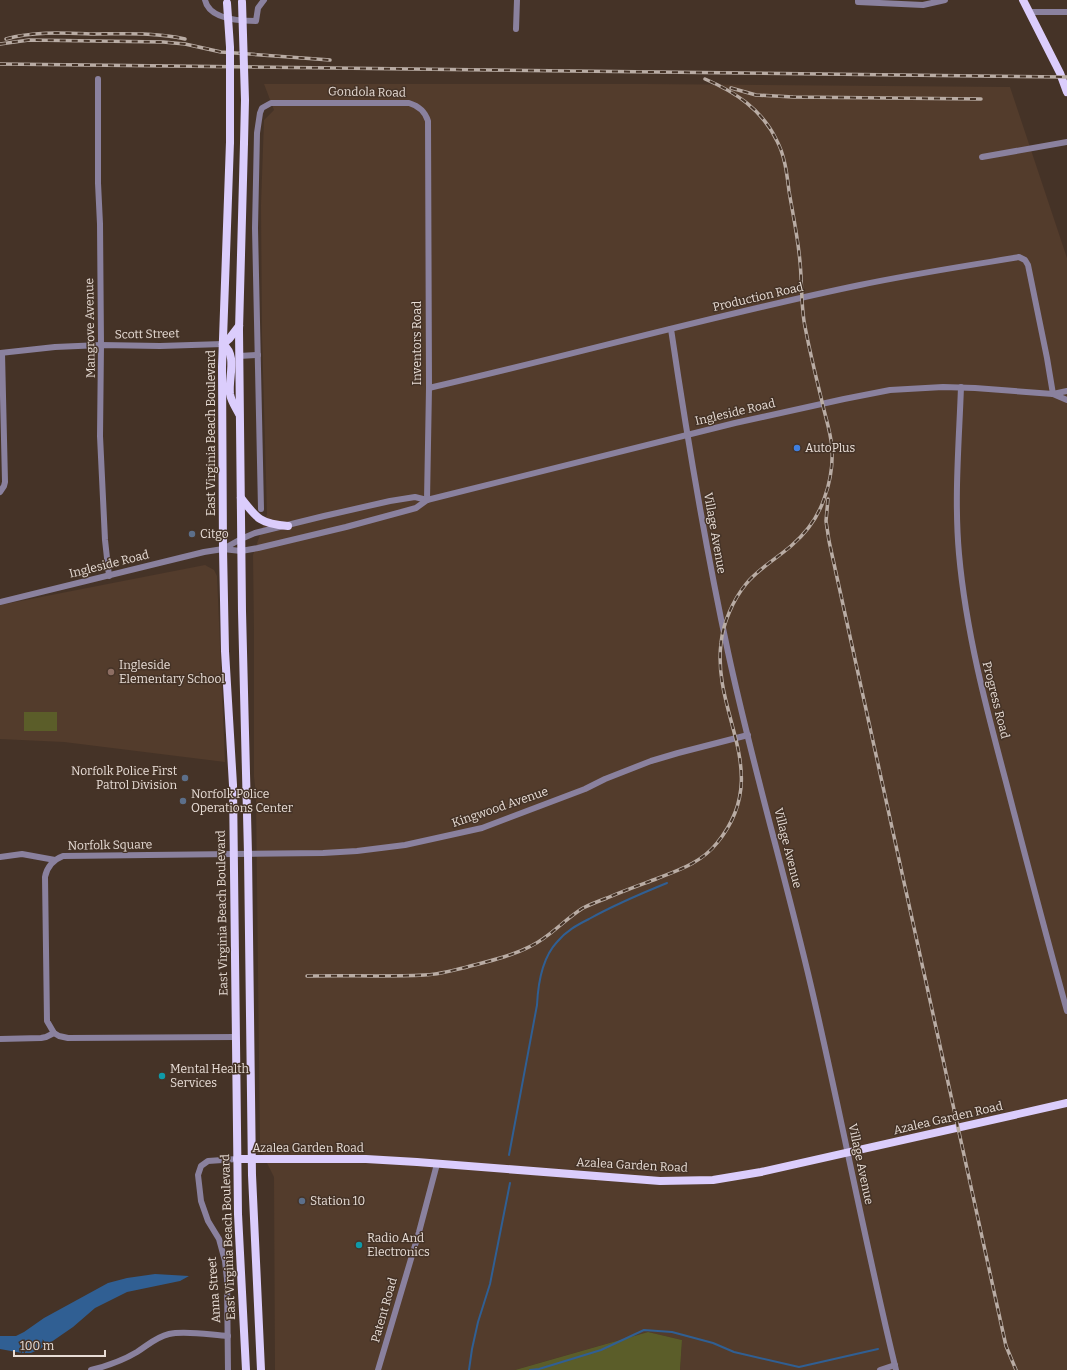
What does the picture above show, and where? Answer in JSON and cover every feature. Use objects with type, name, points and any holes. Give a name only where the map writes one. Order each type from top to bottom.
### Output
[{"type":"main road","points":[[1023,0],[1060,73],[1067,92]]},
{"type":"main road","points":[[242,1],[246,100],[239,326],[241,551],[248,854],[253,1205],[261,1370]]},
{"type":"main road","name":"East Virginia Beach Boulevard","points":[[226,2],[230,47],[230,142],[222,367],[223,549],[225,651],[233,785],[238,1206],[246,1370]]},
{"type":"main road","points":[[239,326],[223,344],[227,347],[231,356],[230,394],[240,417]]},
{"type":"main road","points":[[241,498],[252,513],[264,522],[272,525],[288,526]]},
{"type":"main road","name":"Azalea Garden Road","points":[[237,1159],[366,1160],[660,1181],[686,1181],[737,1176],[1067,1103]]},
{"type":"main road","points":[[238,1206],[253,1205]]},
{"type":"street","points":[[205,0],[206,4],[211,10],[228,18],[244,21],[256,21],[258,8],[264,0]]},
{"type":"street","points":[[516,29],[517,0]]},
{"type":"street","points":[[858,0],[858,2],[923,5],[945,0]]},
{"type":"street","points":[[1029,12],[1067,12]]},
{"type":"street","name":"Mangrove Avenue","points":[[98,79],[101,346],[100,436],[105,540],[109,576]]},
{"type":"street","name":"Gondola Road","points":[[258,122],[262,108],[271,103],[409,103],[423,110],[428,121],[428,186]]},
{"type":"street","points":[[245,123],[258,122],[256,228],[261,509]]},
{"type":"street","points":[[982,157],[1067,142]]},
{"type":"street","name":"Inventors Road","points":[[427,500],[429,388],[428,186]]},
{"type":"street","name":"Production Road","points":[[429,388],[860,285],[1019,257],[1025,260],[1028,266],[1053,394]]},
{"type":"street","name":"Village Avenue","points":[[671,329],[686,435],[716,597],[731,668],[812,987],[895,1368]]},
{"type":"street","name":"Scott Street","points":[[1,353],[55,348],[101,346],[223,344]]},
{"type":"street","points":[[1,353],[5,482],[1,491]]},
{"type":"street","points":[[239,356],[258,355]]},
{"type":"street","name":"Ingleside Road","points":[[0,602],[204,552],[223,549],[241,551],[346,527],[416,508],[427,500],[686,435],[812,406],[882,392],[911,388],[961,387],[1053,394],[1067,391]]},
{"type":"street","name":"Progress Road","points":[[961,387],[956,487],[957,530],[959,561],[969,631],[992,728],[1067,1011]]},
{"type":"street","name":"Ingleside Road","points":[[1053,394],[1067,400]]},
{"type":"street","name":"Ingleside Road","points":[[223,549],[255,533],[390,501],[415,497],[427,500]]},
{"type":"street","name":"Kingwood Avenue","points":[[248,854],[357,851],[406,845],[442,838],[482,828],[651,761],[678,752],[748,735]]},
{"type":"street","points":[[0,857],[22,854],[55,860]]},
{"type":"street","name":"Norfolk Square","points":[[54,1032],[47,1021],[45,877],[48,868],[55,860],[63,856],[248,854]]},
{"type":"street","points":[[0,1039],[40,1038],[46,1037],[54,1032],[59,1036],[68,1038],[235,1037]]},
{"type":"street","name":"Anna Street","points":[[228,1370],[225,1260],[219,1239],[208,1221],[201,1201],[198,1175],[201,1166],[208,1160],[237,1159]]},
{"type":"street","name":"Patent Road","points":[[378,1370],[419,1232],[437,1164]]},
{"type":"street","name":"Anna Street","points":[[91,1370],[116,1362],[137,1352],[155,1339],[169,1334],[178,1333],[228,1336]]},
{"type":"street","points":[[880,1370],[895,1368]]},
{"type":"shaded area","points":[[264,84],[648,84],[1010,87],[1067,258],[1067,1370],[680,1370],[682,1340],[648,1332],[515,1370],[275,1370],[274,1177],[260,1149],[256,795],[254,777],[253,555],[267,514],[262,336],[261,205],[264,120],[274,110]]},
{"type":"shaded area","name":"Ingleside Elementary School","points":[[205,565],[214,570],[217,576],[225,762],[64,742],[0,739],[0,605]]},
{"type":"green space","points":[[24,712],[57,712],[57,731],[24,731]]},
{"type":"green space","points":[[648,1332],[682,1340],[680,1370],[515,1370]]},
{"type":"water","points":[[155,1274],[189,1276],[180,1281],[127,1292],[95,1308],[73,1327],[44,1347],[31,1353],[0,1349],[0,1336],[16,1336],[44,1318],[108,1283],[127,1278]]},
{"type":"waterway","points":[[509,1155],[537,1005],[538,989],[544,963],[552,948],[560,938],[576,926],[618,904],[667,883]]},
{"type":"waterway","points":[[469,1370],[478,1322],[490,1284],[510,1183]]},
{"type":"waterway","points":[[530,1370],[539,1369],[601,1350],[644,1330],[672,1332],[713,1343],[734,1352],[799,1367],[878,1349]]},
{"type":"railway","points":[[6,39],[17,36],[61,33],[151,34],[185,39]]},
{"type":"railway","points":[[0,44],[29,40],[163,42],[185,44],[221,52],[330,60]]},
{"type":"railway","points":[[0,64],[1067,77]]},
{"type":"railway","points":[[307,976],[429,975],[480,964],[515,953],[538,942],[583,908],[697,861],[717,843],[733,817],[740,792],[741,768],[721,670],[721,643],[726,620],[733,604],[746,584],[796,541],[815,519],[828,487],[831,474],[832,448],[830,433],[804,321],[798,244],[782,153],[771,130],[756,111],[737,96],[705,79]]},
{"type":"railway","points":[[731,88],[756,95],[793,97],[981,99]]},
{"type":"railway","points":[[828,499],[826,521],[829,541],[1006,1346],[1016,1370]]},
{"type":"place","name":"AutoPlus","points":[[797,448]]},
{"type":"place","name":"Citgo","points":[[192,534]]},
{"type":"place","name":"Ingleside Elementary School","points":[[111,672]]},
{"type":"place","name":"Norfolk Police First Patrol Division","points":[[185,778]]},
{"type":"place","name":"Norfolk Police Operations Center","points":[[183,801]]},
{"type":"place","name":"Mental Health Services","points":[[162,1076]]},
{"type":"place","name":"Station 10","points":[[302,1201]]},
{"type":"place","name":"Radio And Electronics","points":[[359,1245]]}]
